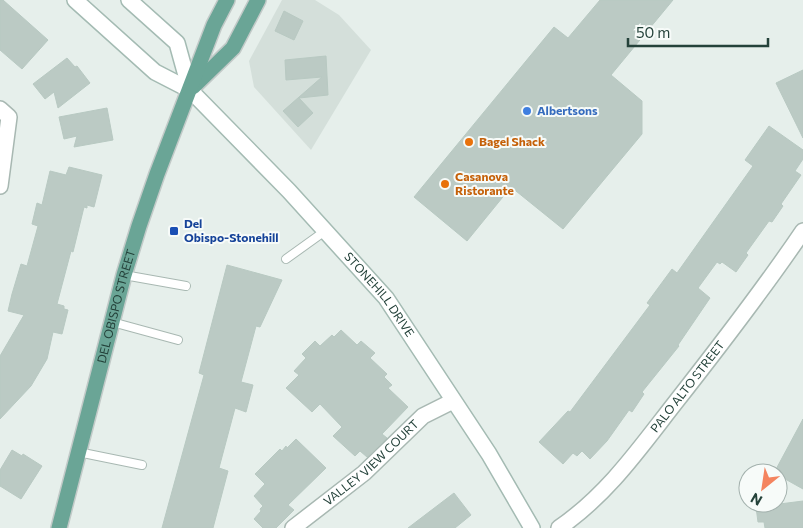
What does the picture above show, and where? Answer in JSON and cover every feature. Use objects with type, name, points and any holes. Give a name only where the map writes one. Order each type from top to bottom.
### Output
[{"type":"main road","name":"STONEHILL DRIVE","points":[[75,0],[155,72],[190,90],[289,191],[386,298],[452,401],[489,454],[532,528]]},
{"type":"main road","name":"STONEHILL DRIVE","points":[[129,0],[176,43],[190,90]]},
{"type":"main road","name":"DEL OBISPO STREET","points":[[58,528],[124,275],[157,174],[214,25],[227,0]]},
{"type":"main road","name":"DEL OBISPO STREET","points":[[190,90],[233,48],[258,0]]},
{"type":"main road","points":[[0,186],[5,113]]},
{"type":"main road","name":"PALO ALTO STREET","points":[[559,528],[578,515],[610,485],[705,365],[782,263],[803,231]]},
{"type":"main road","name":"VALLEY VIEW COURT","points":[[294,528],[364,473],[423,416],[452,401]]},
{"type":"lane","points":[[286,259],[325,231]]},
{"type":"lane","points":[[124,275],[186,286]]},
{"type":"lane","points":[[112,322],[178,340]]},
{"type":"lane","points":[[78,452],[142,465]]},
{"type":"shaded area","points":[[282,0],[315,0],[339,15],[371,50],[311,150],[254,87],[249,61]]},
{"type":"building","points":[[0,0],[3,0],[48,40],[22,69],[0,50]]},
{"type":"building","points":[[600,0],[673,0],[611,75],[642,101],[642,134],[563,229],[511,187],[467,241],[414,197],[554,27],[568,38]]},
{"type":"building","points":[[284,11],[303,21],[294,40],[275,31]]},
{"type":"building","points":[[326,56],[328,95],[299,98],[313,113],[298,127],[283,111],[322,77],[286,80],[285,60]]},
{"type":"building","points":[[67,58],[75,67],[77,66],[90,83],[58,108],[54,92],[45,99],[33,84]]},
{"type":"building","points":[[803,70],[803,138],[776,83]]},
{"type":"building","points":[[107,108],[113,140],[74,147],[77,136],[64,139],[59,117]]},
{"type":"building","points":[[769,126],[803,150],[803,159],[795,171],[801,175],[781,204],[783,206],[772,222],[769,221],[746,253],[748,255],[736,272],[722,262],[720,264],[717,262],[698,288],[710,298],[679,346],[642,392],[644,394],[632,412],[629,410],[607,441],[590,459],[582,451],[577,456],[573,453],[563,464],[539,442],[568,411],[570,412],[650,305],[647,303],[672,269],[677,273],[753,166],[745,160]]},
{"type":"building","points":[[69,167],[102,175],[94,207],[87,205],[87,208],[84,207],[57,304],[64,306],[64,309],[68,310],[62,334],[53,332],[47,359],[31,386],[0,419],[0,356],[24,315],[8,311],[12,294],[21,264],[27,266],[38,226],[32,224],[37,203],[42,205],[50,171],[66,175]]},
{"type":"building","points":[[227,265],[282,280],[260,327],[256,326],[241,382],[253,385],[246,412],[235,408],[219,468],[228,471],[213,528],[162,528],[204,375],[199,373]]},
{"type":"building","points":[[341,330],[357,345],[361,341],[375,353],[370,358],[387,374],[384,377],[392,385],[388,388],[408,407],[382,434],[387,438],[367,457],[360,451],[355,456],[333,436],[342,427],[320,404],[312,412],[286,388],[299,375],[294,371],[306,358],[302,354],[315,341],[320,346]]},
{"type":"building","points":[[803,419],[803,489],[788,481],[788,463],[779,463]]},
{"type":"building","points":[[296,439],[326,468],[288,505],[294,510],[276,528],[263,528],[254,519],[263,506],[254,496],[265,484],[255,474],[280,449],[282,451],[286,446],[287,448]]},
{"type":"building","points":[[12,450],[22,456],[23,454],[42,466],[21,499],[0,486],[0,470]]},
{"type":"building","points":[[454,493],[471,515],[455,528],[408,528]]},
{"type":"building","points":[[803,501],[803,528],[765,528],[764,522],[758,522],[757,513],[788,513],[788,503]]},
{"type":"place","name":"Albertsons","points":[[527,111]]},
{"type":"place","name":"Bagel Shack","points":[[469,142]]},
{"type":"place","name":"Casanova Ristorante","points":[[445,184]]},
{"type":"place","name":"Del Obispo-Stonehill","points":[[174,231]]}]
